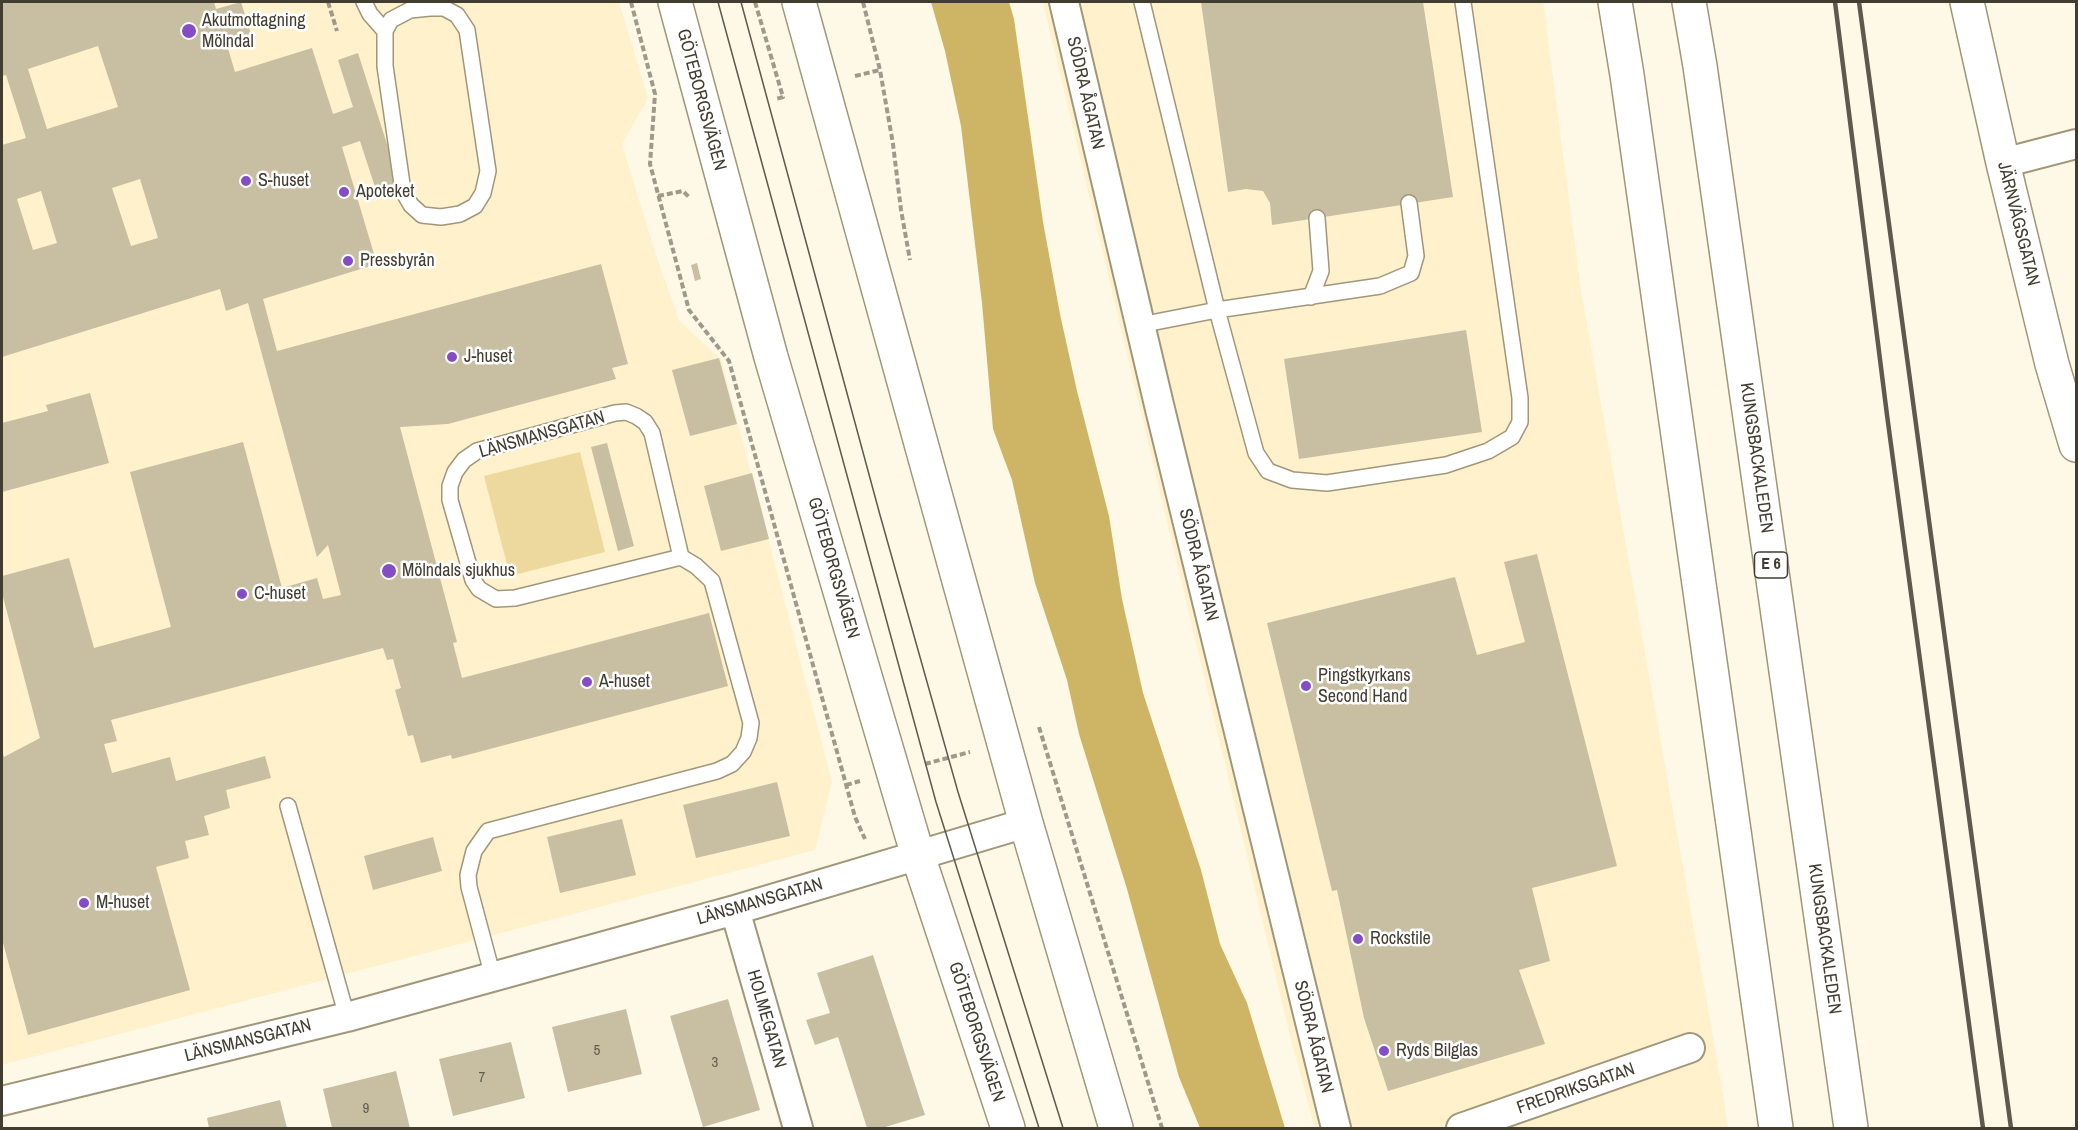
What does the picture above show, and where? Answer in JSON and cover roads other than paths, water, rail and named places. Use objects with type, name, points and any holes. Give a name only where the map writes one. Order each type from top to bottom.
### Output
[{"type":"main road","name":"GÖTEBORGSVÄGEN","points":[[675,2],[771,357],[893,772],[918,856],[1008,1128]]},
{"type":"main road","points":[[799,2],[1026,823],[1116,1128]]},
{"type":"main road","points":[[1615,2],[1634,122],[1776,1128]]},
{"type":"main road","name":"KUNGSBACKALEDEN","points":[[1689,2],[1851,1128]]},
{"type":"main road","name":"JÄRNVÄGSGATAN","points":[[1967,2],[2002,163],[2052,364],[2076,445]]},
{"type":"street","name":"SÖDRA ÅGATAN","points":[[1064,2],[1335,1128]]},
{"type":"street","points":[[2002,163],[2076,144]]},
{"type":"street","name":"LÄNSMANSGATAN","points":[[2,1101],[348,1017],[735,910],[1026,823]]},
{"type":"street","name":"HOLMEGATAN","points":[[735,910],[798,1128]]},
{"type":"street","name":"FREDRIKSGATAN","points":[[1461,1128],[1690,1048]]},
{"type":"lane","points":[[364,2],[370,14],[385,31],[385,66],[403,191],[411,205],[422,215],[441,217],[460,214],[475,206],[483,193],[488,171],[467,30],[457,15],[444,8],[430,8],[410,10],[391,20],[385,31]]},
{"type":"lane","points":[[1142,2],[1217,310],[1256,453],[1268,471],[1292,480],[1327,483],[1446,465],[1488,451],[1512,437],[1520,422],[1520,398],[1463,2]]},
{"type":"lane","points":[[1140,325],[1217,310],[1380,286],[1411,273],[1416,256],[1409,203]]},
{"type":"lane","points":[[1311,297],[1321,272],[1317,218]]},
{"type":"lane","name":"LÄNSMANSGATAN","points":[[626,412],[645,422],[652,433],[681,557],[515,598],[496,599],[479,589],[473,580],[450,500],[450,486],[455,472],[464,460],[477,451],[615,413],[626,412]]},
{"type":"lane","points":[[493,977],[469,887],[468,875],[474,851],[488,831],[717,771],[732,764],[743,752],[749,738],[751,723],[712,581],[696,566],[681,557]]},
{"type":"lane","points":[[288,806],[348,1017]]},
{"type":"tram line","points":[[718,2],[936,802],[1039,1128]]},
{"type":"tram line","points":[[741,2],[880,515],[958,792],[1063,1128]]},
{"type":"railway","points":[[1835,2],[1887,415],[1983,1128]]},
{"type":"railway","points":[[1859,2],[2011,1128]]},
{"type":"place","name":"Akutmottagning Mölndal","points":[[189,31]]},
{"type":"place","name":"S-huset","points":[[246,181]]},
{"type":"place","name":"Apoteket","points":[[344,192]]},
{"type":"place","name":"Pressbyrån","points":[[348,261]]},
{"type":"place","name":"J-huset","points":[[452,357]]},
{"type":"place","name":"Mölndals sjukhus","points":[[389,571]]},
{"type":"place","name":"C-huset","points":[[242,594]]},
{"type":"place","name":"A-huset","points":[[587,682]]},
{"type":"place","name":"Pingstkyrkans Second Hand","points":[[1306,686]]},
{"type":"place","name":"M-huset","points":[[84,903]]},
{"type":"place","name":"Rockstile","points":[[1358,939]]},
{"type":"place","name":"Ryds Bilglas","points":[[1384,1051]]}]
